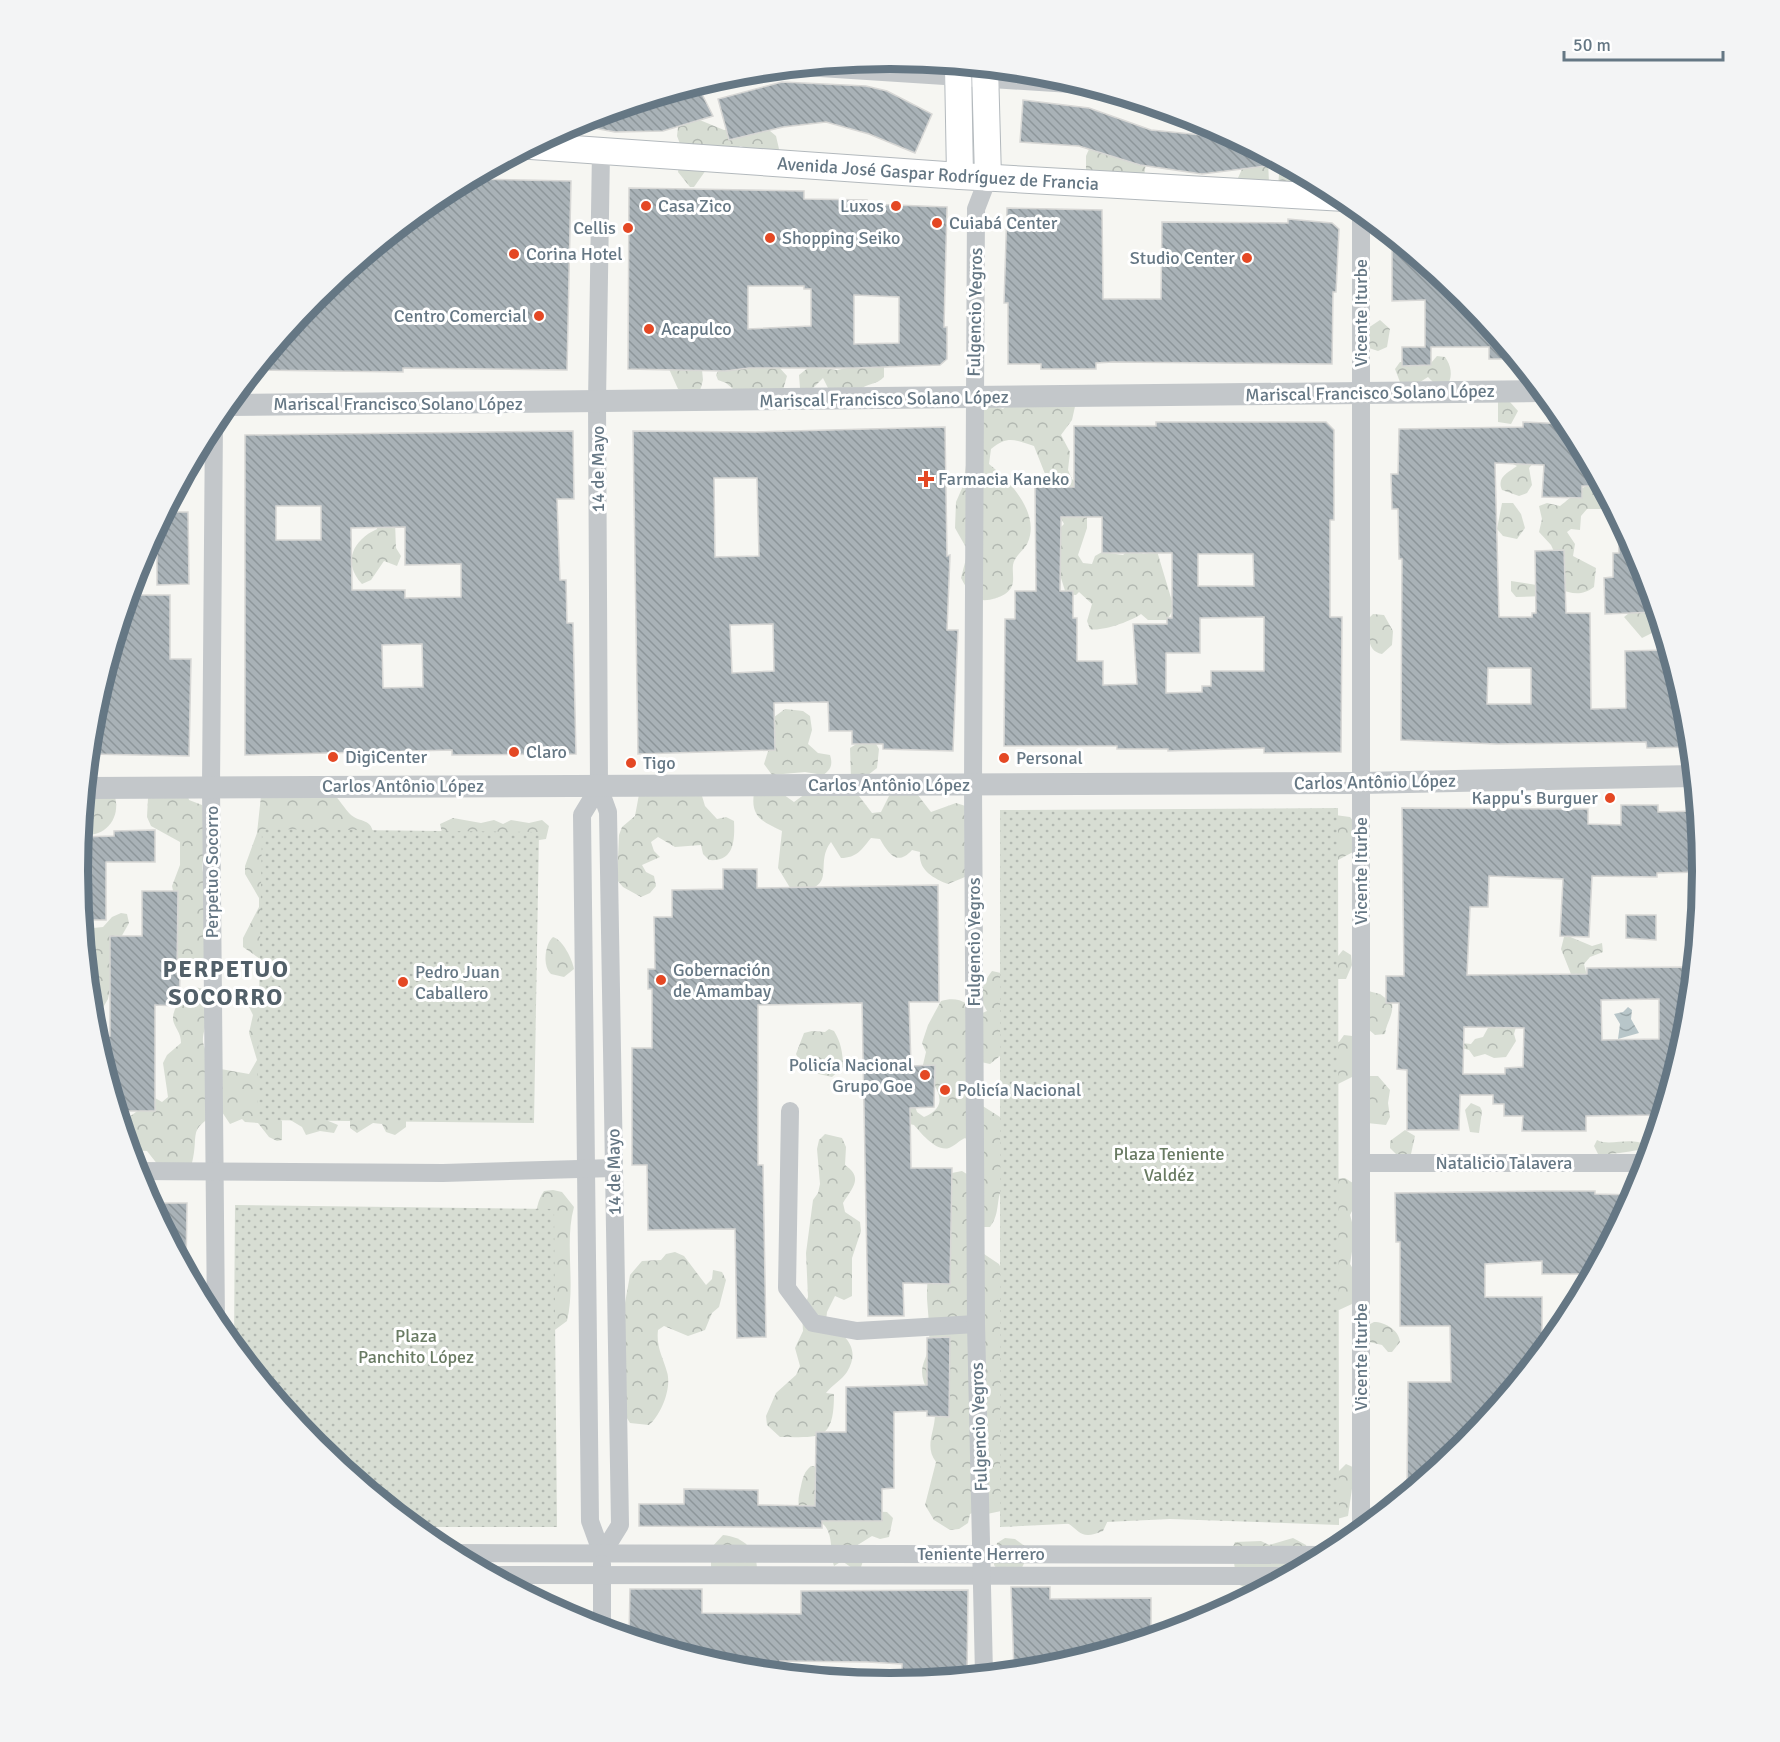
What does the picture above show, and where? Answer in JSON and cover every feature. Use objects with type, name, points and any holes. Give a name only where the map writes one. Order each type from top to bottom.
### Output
[{"type":"main road","points":[[958,73],[960,177]]},
{"type":"main road","points":[[985,75],[988,178]]},
{"type":"main road","name":"Avenida José Gaspar Rodríguez de Francia","points":[[546,147],[960,177],[1325,197]]},
{"type":"street","points":[[887,69],[908,70]]},
{"type":"street","name":"14 de Mayo","points":[[601,151],[597,402],[599,787],[608,812],[620,1525],[602,1554]]},
{"type":"street","name":"Fulgencio Yegros","points":[[960,177],[976,209]]},
{"type":"street","name":"Fulgencio Yegros","points":[[984,1667],[976,1324],[973,784],[974,398],[976,209],[988,178]]},
{"type":"street","name":"Vicente Iturbe","points":[[1360,222],[1361,1520]]},
{"type":"street","name":"Mariscal Francisco Solano López","points":[[238,405],[1532,391]]},
{"type":"street","name":"Perpetuo Socorro","points":[[214,440],[212,786],[216,1305]]},
{"type":"street","name":"Carlos Antônio López","points":[[93,788],[1361,783],[1686,776]]},
{"type":"street","name":"14 de Mayo","points":[[599,787],[582,815],[590,1521],[602,1554],[602,1619]]},
{"type":"street","points":[[790,1111],[787,1288],[813,1323],[857,1331],[976,1324]]},
{"type":"street","name":"Natalicio Talavera","points":[[1361,1162],[1637,1163]]},
{"type":"street","points":[[146,1171],[443,1173],[614,1168]]},
{"type":"street","name":"Teniente Herrero","points":[[468,1553],[1309,1555]]},
{"type":"street","points":[[791,1554],[792,1575]]},
{"type":"street","points":[[1170,1576],[1171,1554]]},
{"type":"street","name":"Teniente Herrero","points":[[506,1575],[1272,1576]]},
{"type":"green space","points":[[690,116],[724,130],[763,125],[776,136],[779,149],[775,157],[740,146],[728,163],[714,145],[697,146],[706,170],[694,187],[690,187],[678,172],[682,149],[677,136],[682,119]]},
{"type":"green space","points":[[1090,147],[1146,162],[1144,177],[1086,175],[1086,156]]},
{"type":"green space","points":[[1265,163],[1268,164],[1269,182],[1237,180],[1243,167]]},
{"type":"green space","points":[[1279,170],[1311,188],[1278,186]]},
{"type":"green space","points":[[1380,320],[1390,329],[1387,347],[1378,351],[1369,348],[1368,328]]},
{"type":"green space","points":[[1437,356],[1445,357],[1449,363],[1451,374],[1448,384],[1435,384],[1428,377],[1417,384],[1400,382],[1395,369],[1400,362],[1431,363]]},
{"type":"green space","points":[[875,362],[884,367],[884,377],[860,390],[829,390],[823,378],[813,388],[800,388],[799,375],[809,367],[837,370]]},
{"type":"green space","points":[[778,366],[787,376],[783,390],[733,389],[718,380],[716,375],[720,367]]},
{"type":"green space","points":[[669,369],[702,370],[703,380],[699,394],[678,389]]},
{"type":"green space","points":[[1498,401],[1510,402],[1518,411],[1511,424],[1498,422]]},
{"type":"green space","points":[[1076,402],[1072,420],[1061,435],[1070,452],[1068,470],[1072,479],[1085,490],[1087,499],[1087,528],[1078,555],[1083,563],[1092,564],[1095,556],[1102,552],[1123,555],[1133,546],[1143,554],[1157,551],[1174,608],[1167,620],[1148,620],[1141,614],[1116,625],[1090,629],[1087,621],[1092,604],[1079,592],[1076,595],[1066,594],[1061,578],[1045,570],[1058,530],[1064,524],[1060,516],[1061,490],[1047,479],[1034,446],[1017,441],[1007,440],[991,449],[989,464],[1006,479],[1021,498],[1030,520],[1031,531],[1028,542],[1014,562],[1011,588],[1002,596],[983,600],[971,594],[961,578],[968,551],[955,528],[956,502],[963,486],[971,431],[987,403],[1003,409],[1010,403]]},
{"type":"green space","points":[[1535,461],[1529,468],[1532,485],[1527,493],[1519,496],[1502,490],[1502,478],[1517,466],[1511,463]]},
{"type":"green space","points":[[1592,484],[1604,507],[1587,509],[1581,516],[1580,530],[1571,529],[1567,532],[1575,544],[1573,556],[1596,568],[1594,587],[1581,593],[1573,593],[1559,589],[1557,558],[1551,545],[1539,532],[1542,519],[1539,506],[1547,503],[1560,506]]},
{"type":"green space","points":[[1502,503],[1513,503],[1521,514],[1525,528],[1517,539],[1503,536],[1497,529]]},
{"type":"green space","points":[[376,520],[395,522],[396,548],[401,556],[397,566],[384,561],[371,580],[362,584],[353,568],[353,552],[362,539],[377,529]]},
{"type":"green space","points":[[1511,581],[1543,586],[1544,596],[1516,597],[1511,591]]},
{"type":"green space","points":[[1638,606],[1648,611],[1655,633],[1642,638],[1624,617]]},
{"type":"green space","points":[[1373,614],[1384,615],[1393,631],[1392,645],[1382,654],[1370,645],[1370,617]]},
{"type":"green space","points":[[785,709],[803,711],[810,716],[812,730],[808,744],[818,753],[830,755],[831,758],[830,769],[823,775],[805,772],[772,775],[764,764],[769,748],[770,720]]},
{"type":"green space","points":[[871,735],[879,749],[877,768],[868,775],[851,780],[850,748]]},
{"type":"green space","points":[[93,785],[115,797],[116,805],[113,820],[109,826],[89,835]]},
{"type":"green space","points":[[816,786],[856,792],[872,813],[881,812],[889,796],[897,789],[914,790],[931,812],[956,803],[972,808],[965,877],[948,884],[928,873],[921,864],[920,852],[912,850],[907,855],[897,858],[886,849],[880,839],[871,838],[859,852],[847,858],[841,858],[831,842],[826,851],[821,881],[807,890],[792,891],[778,868],[782,831],[764,822],[756,814],[754,793],[780,792],[794,802]]},
{"type":"green space","points":[[328,788],[353,817],[371,826],[374,838],[272,1112],[282,1121],[282,1140],[277,1141],[269,1137],[258,1123],[245,1122],[242,1119],[230,1124],[222,1112],[198,1128],[191,1167],[158,1165],[147,1151],[139,1151],[128,1118],[155,1098],[162,1102],[168,1097],[163,1063],[167,1055],[181,1043],[173,1016],[188,988],[200,988],[207,992],[210,998],[203,1042],[215,1068],[249,1074],[257,1060],[249,1033],[253,1015],[245,999],[246,991],[255,987],[263,988],[266,963],[243,947],[243,938],[259,907],[259,898],[245,874],[245,866],[257,833],[261,796]]},
{"type":"green space","points":[[640,789],[702,796],[705,806],[717,819],[726,817],[734,821],[733,843],[728,854],[724,858],[709,860],[703,854],[701,845],[675,847],[658,837],[651,842],[654,851],[660,857],[642,865],[646,872],[654,876],[656,886],[650,893],[641,897],[623,887],[617,880],[619,835],[622,827],[635,816]]},
{"type":"green space","points":[[188,796],[189,800],[202,805],[211,843],[202,864],[205,878],[208,962],[194,970],[184,970],[170,962],[174,895],[172,886],[180,865],[180,842],[151,826],[147,817],[148,798]]},
{"type":"green space","name":"Plaza Teniente Valdéz","points":[[1338,808],[1339,1525],[1170,1519],[1000,1527],[1000,810]]},
{"type":"green space","points":[[1335,815],[1350,817],[1356,824],[1353,852],[1338,860]]},
{"type":"green space","points":[[453,818],[481,823],[494,820],[503,824],[511,820],[529,823],[542,820],[549,826],[546,839],[532,841],[442,833],[440,824]]},
{"type":"green space","points":[[262,829],[539,832],[534,1123],[257,1120]]},
{"type":"green space","points":[[121,913],[127,914],[129,923],[120,939],[108,999],[101,1011],[90,928],[103,927],[112,917]]},
{"type":"green space","points":[[1568,936],[1592,946],[1602,943],[1603,952],[1590,957],[1584,964],[1587,976],[1568,977],[1571,974],[1561,949],[1564,937]]},
{"type":"green space","points":[[553,937],[564,946],[573,965],[574,969],[564,977],[551,974],[546,966],[546,950]]},
{"type":"green space","points":[[1343,950],[1351,955],[1352,965],[1346,979],[1337,979],[1338,956]]},
{"type":"green space","points":[[992,971],[1001,973],[1005,1052],[990,1064],[981,1062],[978,1103],[1000,1117],[1004,1184],[993,1222],[990,1227],[980,1227],[984,1254],[999,1264],[1111,1514],[1103,1531],[1095,1534],[1080,1533],[1062,1520],[1006,1510],[987,1514],[979,1510],[970,1514],[968,1523],[959,1529],[950,1530],[934,1520],[925,1505],[936,1462],[930,1445],[935,1414],[922,1376],[929,1344],[927,1284],[929,1269],[949,1181],[952,1173],[962,1171],[970,1176],[974,1142],[965,1138],[949,1148],[939,1147],[929,1141],[914,1125],[905,1123],[898,1107],[914,1103],[917,1112],[924,1117],[938,1107],[939,1094],[922,1069],[926,1052],[922,1043],[928,1025],[941,1001],[958,1000],[980,1014],[987,1011],[982,991]]},
{"type":"green space","points":[[1368,991],[1380,994],[1392,1003],[1385,1034],[1375,1035],[1368,1029]]},
{"type":"green space","points":[[1489,1026],[1516,1027],[1514,1034],[1516,1041],[1506,1057],[1494,1058],[1485,1054],[1474,1057],[1469,1050],[1462,1048],[1462,1043],[1471,1044],[1475,1039],[1483,1037]]},
{"type":"green space","points":[[829,1029],[834,1031],[838,1039],[843,1062],[843,1067],[832,1077],[814,1073],[808,1065],[800,1062],[796,1054],[804,1033],[825,1032]]},
{"type":"green space","points":[[1344,1035],[1352,1036],[1355,1040],[1354,1076],[1338,1084],[1335,1042],[1339,1042]]},
{"type":"green space","points":[[1370,1076],[1378,1076],[1390,1090],[1388,1103],[1390,1117],[1386,1125],[1367,1123]]},
{"type":"green space","points":[[1471,1103],[1480,1107],[1482,1111],[1479,1133],[1470,1132],[1465,1110]]},
{"type":"green space","points":[[406,1117],[406,1127],[395,1135],[386,1132],[382,1124],[373,1123],[357,1133],[350,1128],[350,1120]]},
{"type":"green space","points":[[287,1118],[326,1120],[338,1125],[334,1133],[320,1131],[306,1135],[302,1127]]},
{"type":"green space","points":[[1405,1130],[1415,1136],[1411,1154],[1398,1156],[1390,1148],[1390,1141]]},
{"type":"green space","points":[[825,1134],[842,1138],[846,1147],[845,1165],[854,1174],[855,1179],[853,1188],[843,1203],[845,1212],[860,1222],[861,1231],[852,1258],[852,1296],[844,1300],[835,1296],[827,1312],[826,1321],[849,1342],[853,1355],[847,1372],[826,1393],[834,1394],[831,1421],[827,1429],[815,1436],[780,1437],[767,1425],[766,1416],[776,1393],[796,1375],[800,1366],[795,1348],[803,1331],[802,1313],[808,1297],[806,1253],[813,1200],[820,1184],[817,1149],[819,1140]]},
{"type":"green space","points":[[1597,1140],[1602,1142],[1633,1141],[1644,1144],[1641,1150],[1598,1154],[1594,1146]]},
{"type":"green space","points":[[1345,1178],[1356,1185],[1356,1203],[1350,1215],[1355,1233],[1350,1264],[1355,1272],[1352,1304],[1339,1310],[1331,1306],[1336,1179]]},
{"type":"green space","points":[[544,1191],[562,1192],[574,1207],[570,1235],[570,1293],[567,1321],[552,1332],[538,1259],[536,1220],[538,1204]]},
{"type":"green space","name":"Plaza Panchito López","points":[[235,1205],[554,1209],[557,1527],[429,1527],[361,1474],[323,1438],[287,1400],[234,1332]]},
{"type":"green space","points":[[675,1252],[684,1256],[706,1285],[712,1279],[713,1270],[722,1272],[726,1280],[719,1307],[712,1313],[705,1330],[688,1336],[664,1326],[658,1330],[659,1347],[668,1378],[667,1393],[658,1415],[649,1425],[630,1423],[625,1415],[625,1303],[630,1275],[642,1261],[661,1260],[666,1254]]},
{"type":"green space","points":[[1374,1322],[1387,1325],[1397,1334],[1400,1342],[1392,1352],[1388,1352],[1382,1345],[1369,1342],[1368,1325]]},
{"type":"green space","points":[[1346,1464],[1355,1468],[1348,1516],[1337,1519],[1338,1472]]},
{"type":"green space","points":[[811,1466],[820,1467],[868,1511],[887,1512],[893,1518],[889,1537],[880,1539],[872,1536],[856,1546],[864,1558],[861,1567],[852,1568],[842,1561],[834,1566],[828,1531],[824,1524],[807,1516],[799,1507],[802,1480]]},
{"type":"green space","points":[[723,1535],[737,1538],[748,1545],[752,1550],[757,1570],[711,1567],[711,1548]]},
{"type":"green space","points":[[1005,1538],[1015,1539],[1026,1547],[1025,1561],[1021,1570],[997,1569],[994,1565],[997,1543]]},
{"type":"green space","points":[[1293,1538],[1306,1545],[1309,1555],[1251,1587],[1244,1587],[1237,1583],[1232,1549],[1235,1542],[1261,1541],[1269,1545]]},
{"type":"water","points":[[1628,1007],[1632,1010],[1631,1019],[1639,1033],[1618,1039],[1620,1024],[1614,1014],[1623,1012]]},
{"type":"building","points":[[782,82],[866,86],[887,91],[932,114],[915,153],[869,134],[826,122],[783,127],[729,140],[718,99]]},
{"type":"building","points":[[701,92],[713,116],[663,131],[615,132],[590,127]]},
{"type":"building","points":[[1023,100],[1089,108],[1151,130],[1206,134],[1271,165],[1202,174],[1140,165],[1079,146],[1020,142]]},
{"type":"building","points":[[484,179],[571,181],[567,370],[403,368],[403,372],[264,370],[287,342],[361,268],[444,204]]},
{"type":"building","points":[[629,188],[804,191],[804,199],[867,200],[867,204],[947,207],[944,327],[947,327],[947,359],[940,365],[749,368],[725,371],[628,369]],"holes":[[[748,286],[804,286],[804,289],[811,289],[811,326],[748,329]],[[854,295],[899,297],[899,343],[854,344]]]},
{"type":"building","points":[[1007,208],[1102,210],[1103,299],[1161,299],[1162,222],[1288,223],[1288,219],[1332,223],[1339,229],[1336,292],[1333,292],[1332,364],[1113,362],[1096,363],[1096,369],[1041,369],[1041,364],[1008,364],[1008,303],[1004,303]]},
{"type":"building","points":[[1392,246],[1457,304],[1507,359],[1489,359],[1489,347],[1431,347],[1431,365],[1402,366],[1402,347],[1425,347],[1425,300],[1392,301]]},
{"type":"building","points":[[1156,422],[1326,422],[1334,430],[1334,520],[1330,520],[1330,617],[1342,617],[1341,752],[1264,753],[1264,748],[1168,751],[1168,749],[1117,749],[1117,746],[1004,746],[1005,619],[1015,619],[1015,591],[1036,591],[1035,487],[1074,487],[1074,426],[1156,426]],"holes":[[[1061,517],[1102,517],[1102,553],[1172,553],[1172,618],[1167,618],[1167,624],[1133,624],[1137,684],[1103,685],[1103,661],[1077,661],[1077,618],[1073,618],[1073,591],[1060,591]],[[1198,554],[1253,554],[1254,586],[1198,586]],[[1264,617],[1264,671],[1211,671],[1211,686],[1202,686],[1202,692],[1166,693],[1166,653],[1200,653],[1200,618]]]},
{"type":"building","points":[[1523,422],[1556,423],[1593,486],[1582,486],[1582,498],[1542,497],[1544,465],[1495,463],[1499,617],[1532,617],[1532,613],[1536,613],[1535,551],[1564,550],[1566,613],[1590,613],[1591,709],[1626,708],[1625,651],[1661,650],[1677,715],[1682,747],[1647,748],[1646,742],[1497,744],[1401,740],[1402,559],[1399,559],[1398,509],[1392,509],[1391,474],[1398,474],[1399,429],[1523,427]],"holes":[[[1488,668],[1531,668],[1531,704],[1487,704]]]},
{"type":"building","points":[[945,427],[947,556],[950,555],[947,630],[958,630],[953,751],[883,749],[883,744],[852,744],[852,731],[829,731],[828,702],[774,703],[775,750],[638,754],[633,431],[756,432]],"holes":[[[714,478],[757,478],[759,556],[715,557]],[[773,624],[774,671],[732,673],[730,625]]]},
{"type":"building","points":[[573,431],[574,499],[557,499],[560,580],[566,580],[567,623],[573,623],[576,754],[452,755],[452,750],[245,755],[245,435]],"holes":[[[276,506],[321,506],[321,540],[276,540]],[[405,527],[405,565],[461,564],[461,597],[405,598],[405,590],[352,590],[351,528]],[[422,644],[423,687],[383,688],[382,645]]]},
{"type":"building","points":[[173,512],[188,512],[189,584],[157,585],[157,555],[153,555]]},
{"type":"building","points":[[1619,537],[1649,612],[1605,614],[1604,578],[1613,577],[1613,553],[1619,553]]},
{"type":"building","points":[[138,595],[170,595],[170,659],[191,659],[189,756],[97,754],[115,663]]},
{"type":"building","points":[[1621,805],[1658,805],[1658,812],[1689,811],[1692,872],[1657,873],[1657,877],[1592,876],[1589,937],[1560,936],[1563,879],[1489,876],[1488,907],[1470,907],[1467,975],[1587,974],[1587,968],[1686,967],[1677,1027],[1665,1079],[1653,1115],[1586,1116],[1586,1131],[1522,1131],[1523,1116],[1504,1116],[1504,1104],[1493,1104],[1493,1095],[1460,1095],[1459,1130],[1407,1130],[1407,1070],[1397,1069],[1399,1003],[1386,1003],[1386,976],[1404,976],[1402,808],[1588,809],[1588,824],[1621,825]],"holes":[[[1659,999],[1659,1039],[1602,1040],[1601,1000]],[[1464,1027],[1524,1028],[1523,1067],[1505,1068],[1505,1074],[1463,1074]]]},
{"type":"building","points":[[155,830],[155,862],[106,862],[106,920],[90,920],[89,837],[114,836],[114,831]]},
{"type":"building","points":[[723,869],[757,869],[757,888],[938,885],[939,1002],[909,1002],[911,1066],[935,1065],[934,1107],[910,1108],[911,1168],[952,1168],[950,1284],[903,1283],[904,1316],[868,1316],[862,1003],[758,1005],[758,1165],[763,1165],[766,1337],[737,1338],[735,1229],[648,1230],[647,1165],[632,1165],[632,1048],[652,1048],[652,989],[648,989],[648,969],[655,969],[654,917],[672,917],[672,890],[723,889]]},
{"type":"building","points":[[142,891],[178,891],[179,1006],[155,1005],[155,1111],[125,1111],[105,1036],[110,1036],[110,936],[142,936]]},
{"type":"building","points":[[1626,915],[1656,915],[1656,940],[1626,938]]},
{"type":"building","points":[[1595,1191],[1595,1194],[1623,1195],[1584,1274],[1542,1274],[1542,1261],[1485,1264],[1485,1297],[1542,1297],[1542,1331],[1547,1331],[1493,1400],[1457,1438],[1407,1484],[1408,1382],[1451,1382],[1450,1326],[1400,1326],[1400,1242],[1396,1242],[1395,1193]]},
{"type":"building","points":[[160,1203],[187,1203],[186,1255]]},
{"type":"building","points":[[950,1337],[949,1417],[927,1416],[927,1411],[894,1412],[894,1488],[882,1489],[882,1521],[822,1521],[822,1528],[639,1526],[639,1504],[684,1504],[684,1489],[758,1490],[758,1505],[815,1506],[816,1432],[846,1432],[846,1387],[927,1385],[927,1338]]},
{"type":"building","points":[[1011,1587],[1050,1587],[1050,1599],[1151,1598],[1151,1629],[1098,1646],[1014,1663]]},
{"type":"building","points":[[630,1589],[702,1589],[702,1613],[801,1614],[801,1591],[968,1590],[967,1669],[902,1673],[902,1664],[780,1661],[780,1665],[682,1646],[629,1629]]},
{"type":"place","name":"Casa Zico","points":[[646,206]]},
{"type":"place","name":"Luxos","points":[[896,206]]},
{"type":"place","name":"Cuiabá Center","points":[[937,223]]},
{"type":"place","name":"Cellis","points":[[628,228]]},
{"type":"place","name":"Shopping Seiko","points":[[770,238]]},
{"type":"place","name":"Corina Hotel","points":[[514,254]]},
{"type":"place","name":"Studio Center","points":[[1247,258]]},
{"type":"place","name":"Centro Comercial","points":[[539,316]]},
{"type":"place","name":"Acapulco","points":[[649,329]]},
{"type":"place","name":"Farmacia Kaneko","points":[[926,479]]},
{"type":"place","name":"Claro","points":[[514,752]]},
{"type":"place","name":"DigiCenter","points":[[333,757]]},
{"type":"place","name":"Personal","points":[[1004,758]]},
{"type":"place","name":"Tigo","points":[[631,763]]},
{"type":"place","name":"Kappu's Burguer","points":[[1610,798]]},
{"type":"place","name":"Gobernación de Amambay","points":[[661,980]]},
{"type":"place","name":"Pedro Juan Caballero","points":[[403,982]]},
{"type":"place","name":"Policía Nacional Grupo Goe","points":[[925,1075]]},
{"type":"place","name":"Policía Nacional","points":[[945,1090]]},
{"type":"district","name":"PERPETUO SOCORRO","points":[[226,983]]}]
